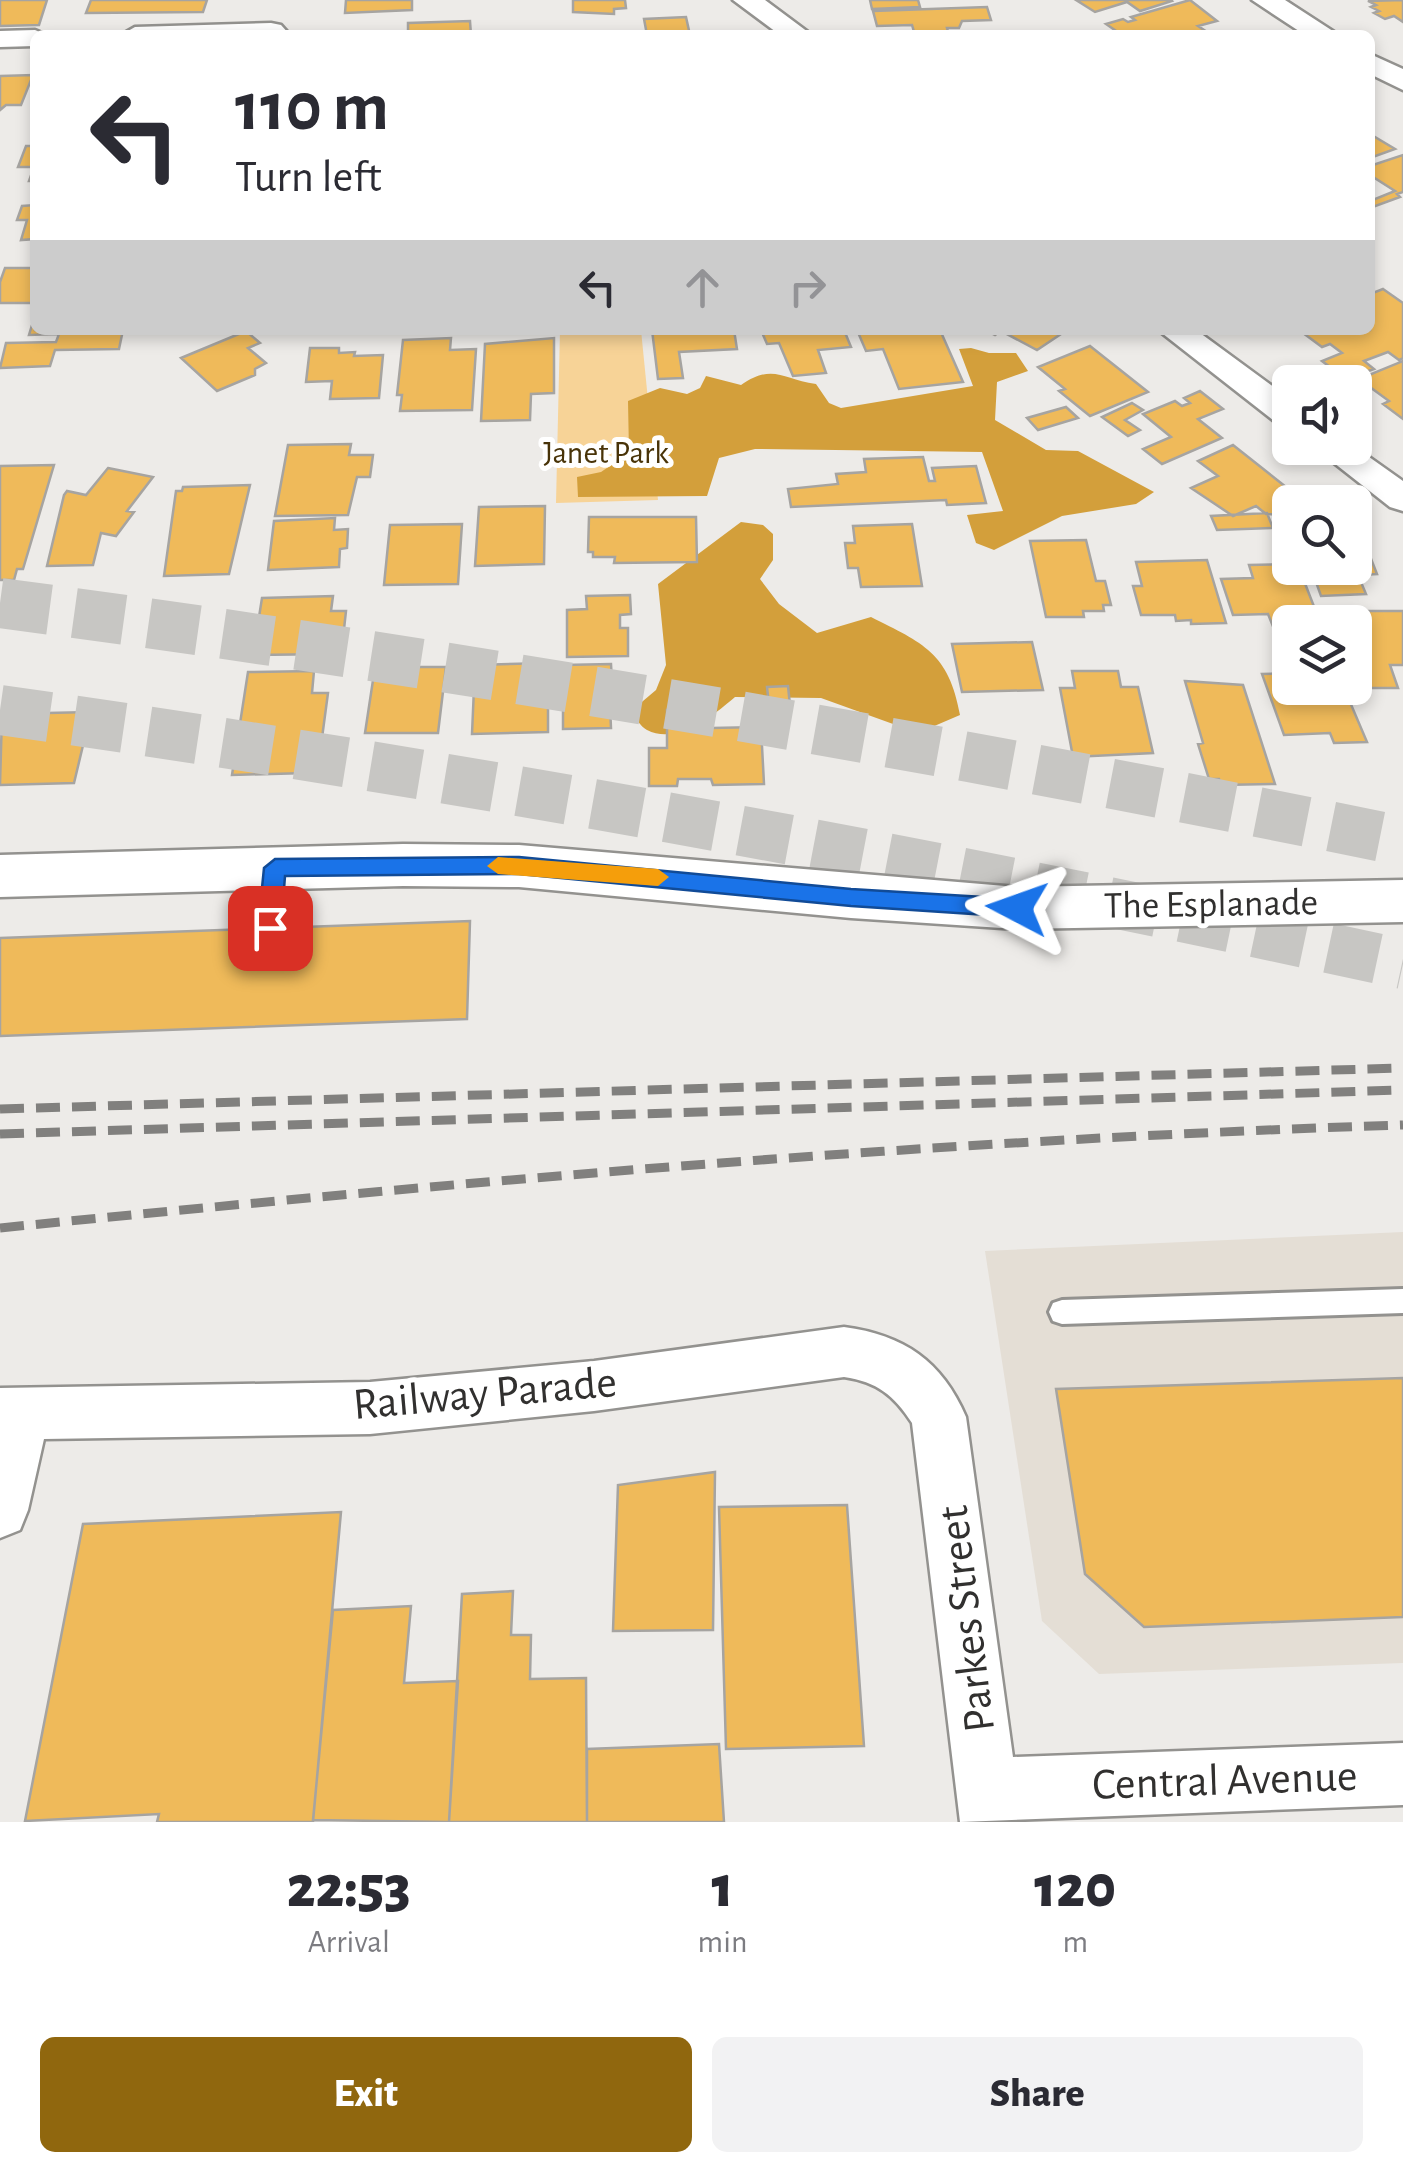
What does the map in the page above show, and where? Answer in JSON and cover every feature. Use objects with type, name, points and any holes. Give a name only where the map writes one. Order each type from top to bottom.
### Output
[{"type":"main road","name":"The Esplanade","points":[[0,876],[519,866],[1017,908],[1403,900]]},
{"type":"street","points":[[746,0],[791,30]]},
{"type":"street","points":[[1266,0],[1317,30]]},
{"type":"street","points":[[0,39],[30,38]]},
{"type":"street","points":[[1375,65],[1403,81]]},
{"type":"street","points":[[1182,335],[1272,403]]},
{"type":"street","points":[[1356,465],[1403,499]]},
{"type":"street","name":"Railway Parade","points":[[11,1413],[370,1408],[594,1386],[844,1352],[873,1354],[902,1368],[923,1388],[940,1417]]},
{"type":"street","points":[[0,1510],[11,1413]]},
{"type":"street","name":"Parkes Street","points":[[940,1417],[989,1806]]},
{"type":"street","name":"Central Avenue","points":[[989,1806],[1403,1774]]},
{"type":"lane","points":[[270,928],[275,868]]},
{"type":"lane","points":[[1062,1312],[1403,1301]]},
{"type":"shaded area","points":[[959,349],[1016,353],[1028,371],[997,382],[995,420],[1046,450],[1078,451],[1154,492],[1136,504],[1062,516],[994,550],[976,543],[967,515],[1003,511],[982,452],[755,449],[719,458],[707,496],[578,497],[577,477],[601,472],[629,453],[628,401],[660,388],[687,394],[700,388],[706,376],[741,385],[761,375],[778,374],[816,384],[829,403],[841,408],[973,386]]},
{"type":"shaded area","points":[[741,522],[763,525],[773,534],[773,560],[760,579],[779,604],[817,633],[871,617],[919,643],[931,652],[949,677],[960,715],[918,733],[821,698],[735,697],[683,731],[659,734],[643,727],[630,712],[656,690],[666,665],[658,584]]},
{"type":"shaded area","points":[[1403,1232],[1403,1663],[1099,1674],[1042,1621],[985,1251]]},
{"type":"green space","name":"Janet Park","points":[[560,335],[642,335],[658,500],[556,503]]},
{"type":"building","points":[[0,0],[47,0],[39,25],[0,26]]},
{"type":"building","points":[[91,0],[207,0],[203,12],[86,13]]},
{"type":"building","points":[[346,0],[412,0],[412,10],[345,13]]},
{"type":"building","points":[[573,0],[625,0],[626,8],[614,9],[614,14],[573,12]]},
{"type":"building","points":[[870,0],[918,0],[920,7],[872,9]]},
{"type":"building","points":[[1076,0],[1172,1],[1140,11],[1127,2],[1095,12]]},
{"type":"building","points":[[1190,0],[1217,21],[1198,26],[1204,30],[1115,30],[1106,24],[1135,20],[1131,17]]},
{"type":"building","points":[[1403,0],[1403,22],[1394,16],[1385,19],[1374,13],[1379,11],[1368,1]]},
{"type":"building","points":[[987,7],[991,20],[962,21],[959,28],[948,30],[914,30],[912,25],[877,26],[873,11]]},
{"type":"building","points":[[686,17],[689,30],[646,30],[644,19]]},
{"type":"building","points":[[470,21],[471,30],[408,30],[408,23]]},
{"type":"building","points":[[30,75],[21,105],[6,105],[0,110],[0,76]]},
{"type":"building","points":[[1375,137],[1395,149],[1375,156]]},
{"type":"building","points":[[26,146],[30,146],[30,167],[18,167]]},
{"type":"building","points":[[1403,155],[1403,192],[1397,194],[1400,197],[1375,206],[1375,199],[1395,191],[1375,178],[1375,164]]},
{"type":"building","points":[[30,205],[30,239],[21,240],[27,220],[17,220],[22,206]]},
{"type":"building","points":[[5,268],[30,268],[30,303],[0,303]]},
{"type":"building","points":[[1383,289],[1403,303],[1403,358],[1399,360],[1388,352],[1364,361],[1369,365],[1327,365],[1322,361],[1342,353],[1330,344],[1322,347],[1306,335],[1375,335],[1375,292]]},
{"type":"building","points":[[59,335],[122,335],[119,349],[55,350],[50,366],[0,368],[6,343],[56,342]]},
{"type":"building","points":[[236,335],[251,335],[260,343],[248,348],[266,363],[255,369],[255,375],[217,391],[181,358]]},
{"type":"building","points":[[653,335],[735,335],[737,349],[679,352],[683,378],[658,379]]},
{"type":"building","points":[[763,335],[846,335],[851,347],[818,350],[826,373],[793,376],[779,343],[767,344]]},
{"type":"building","points":[[859,335],[942,335],[963,382],[899,389],[883,349],[866,351]]},
{"type":"building","points":[[1009,335],[1060,335],[1037,350]]},
{"type":"building","points":[[451,338],[450,350],[476,349],[472,410],[400,411],[402,395],[397,395],[403,340]]},
{"type":"building","points":[[554,338],[554,393],[531,394],[530,420],[481,421],[485,344]]},
{"type":"building","points":[[1090,346],[1148,392],[1090,416],[1059,391],[1065,389],[1038,367]]},
{"type":"building","points":[[310,348],[339,348],[339,353],[355,352],[354,356],[383,355],[379,398],[330,399],[332,381],[306,382]]},
{"type":"building","points":[[1403,361],[1403,419],[1383,404],[1389,401],[1372,389],[1372,374]]},
{"type":"building","points":[[1200,391],[1223,409],[1198,419],[1222,438],[1162,464],[1143,449],[1171,437],[1143,414],[1175,401],[1182,406],[1190,403],[1184,398]]},
{"type":"building","points":[[1132,403],[1143,410],[1125,420],[1140,430],[1128,436],[1102,417]]},
{"type":"building","points":[[1066,407],[1078,418],[1038,430],[1027,418]]},
{"type":"building","points":[[351,444],[349,455],[373,455],[370,477],[357,477],[348,515],[275,516],[288,445]]},
{"type":"building","points":[[1233,445],[1283,485],[1272,485],[1272,514],[1256,506],[1233,516],[1191,488],[1218,476],[1198,461]]},
{"type":"building","points":[[923,457],[929,481],[935,481],[932,468],[976,466],[986,503],[947,505],[946,500],[791,507],[788,489],[838,484],[836,474],[866,472],[864,459]]},
{"type":"building","points":[[54,465],[23,569],[17,569],[14,580],[0,580],[0,466]]},
{"type":"building","points":[[108,468],[153,477],[127,511],[134,512],[116,536],[101,533],[93,565],[47,566],[64,495],[67,491],[86,495]]},
{"type":"building","points":[[250,485],[229,574],[164,576],[176,491],[183,487]]},
{"type":"building","points":[[545,506],[544,564],[475,566],[479,507]]},
{"type":"building","points":[[1267,513],[1272,528],[1217,530],[1211,516]]},
{"type":"building","points":[[589,517],[696,517],[697,562],[614,563],[615,557],[593,557],[593,552],[588,552]]},
{"type":"building","points":[[335,518],[334,530],[348,529],[347,548],[340,549],[339,567],[268,570],[274,521]]},
{"type":"building","points":[[462,524],[458,584],[384,585],[390,525]]},
{"type":"building","points":[[912,524],[922,586],[861,587],[858,568],[848,568],[845,543],[855,543],[853,526]]},
{"type":"building","points":[[1086,540],[1096,581],[1105,581],[1111,605],[1103,605],[1104,611],[1083,611],[1084,617],[1046,617],[1030,541]]},
{"type":"building","points":[[1207,560],[1226,623],[1191,624],[1191,620],[1176,621],[1175,615],[1141,615],[1133,586],[1142,586],[1136,562]]},
{"type":"building","points":[[1272,564],[1272,585],[1306,585],[1313,605],[1272,605],[1272,624],[1268,614],[1233,615],[1221,579],[1253,578],[1249,565]]},
{"type":"building","points":[[1317,585],[1362,585],[1366,594],[1321,596]]},
{"type":"building","points":[[630,595],[631,614],[620,615],[620,628],[628,628],[628,656],[567,657],[567,610],[587,609],[586,596]]},
{"type":"building","points":[[333,596],[331,611],[346,611],[344,629],[334,630],[331,654],[253,655],[262,598]]},
{"type":"building","points":[[1372,611],[1403,611],[1403,665],[1390,665],[1398,688],[1372,688]]},
{"type":"building","points":[[1032,642],[1043,690],[962,692],[952,644]]},
{"type":"building","points":[[548,663],[548,732],[472,734],[475,665]]},
{"type":"building","points":[[611,664],[612,682],[630,681],[631,705],[610,706],[611,728],[563,729],[563,665]]},
{"type":"building","points":[[375,667],[446,667],[438,733],[365,733]]},
{"type":"building","points":[[314,671],[312,693],[328,693],[322,738],[311,738],[306,773],[232,775],[248,672]]},
{"type":"building","points":[[1072,671],[1118,671],[1121,687],[1138,687],[1153,753],[1073,757],[1060,688],[1075,688]]},
{"type":"building","points":[[1262,674],[1272,674],[1272,702]]},
{"type":"building","points":[[1185,681],[1243,685],[1275,784],[1221,785],[1219,779],[1209,779]]},
{"type":"building","points":[[788,686],[790,705],[769,705],[767,687]]},
{"type":"building","points":[[1273,705],[1351,705],[1367,742],[1334,743],[1330,733],[1284,735]]},
{"type":"building","points":[[667,710],[711,710],[711,728],[761,727],[764,784],[713,785],[711,779],[678,779],[677,786],[649,786],[649,748],[667,748]]},
{"type":"building","points":[[91,712],[74,783],[0,785],[2,714]]},
{"type":"building","points":[[470,921],[467,1019],[0,1036],[0,938]]},
{"type":"building","points":[[1403,1378],[1403,1617],[1144,1627],[1085,1574],[1056,1389]]},
{"type":"building","points":[[715,1472],[713,1630],[613,1631],[618,1485]]},
{"type":"building","points":[[847,1505],[864,1746],[726,1749],[719,1507]]},
{"type":"building","points":[[341,1512],[313,1822],[157,1822],[159,1814],[25,1821],[83,1524]]},
{"type":"building","points":[[513,1591],[511,1635],[531,1635],[530,1679],[586,1678],[587,1822],[449,1822],[462,1594]]},
{"type":"building","points":[[411,1606],[404,1683],[458,1681],[449,1822],[313,1820],[333,1610]]},
{"type":"building","points":[[719,1744],[724,1822],[587,1822],[587,1749]]},
{"type":"tunnel","points":[[0,603],[353,653],[704,710],[1403,841]]},
{"type":"tunnel","points":[[0,710],[353,763],[704,824],[1054,891],[1403,964]]},
{"type":"railway","points":[[0,1109],[1403,1068]]},
{"type":"railway","points":[[0,1134],[1403,1090]]},
{"type":"railway","points":[[0,1228],[701,1164],[1052,1141],[1403,1125]]},
{"type":"slow traffic","points":[[498,866],[658,877]]},
{"type":"route","points":[[270,928],[275,868],[519,866],[1017,908]]}]
